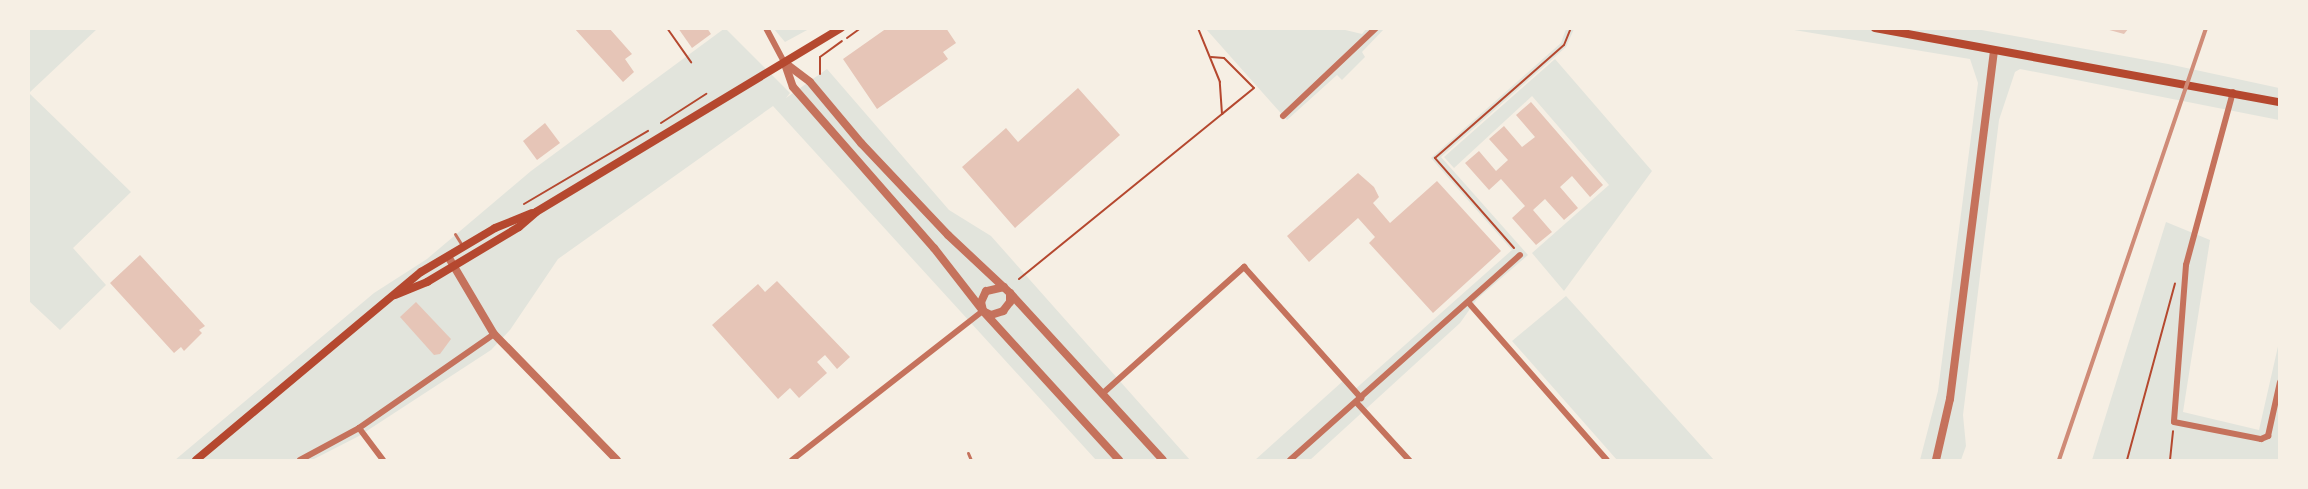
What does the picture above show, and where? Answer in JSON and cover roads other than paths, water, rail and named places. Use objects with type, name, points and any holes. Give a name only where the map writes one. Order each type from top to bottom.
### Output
[{"type":"main road","points":[[395,295],[454,266],[519,227],[536,212],[841,28]]},
{"type":"main road","points":[[1875,28],[2280,102]]},
{"type":"main road","points":[[196,460],[420,272],[449,258],[514,218],[536,212]]},
{"type":"street","points":[[766,28],[785,63],[793,87],[927,239],[983,311],[1119,460]]},
{"type":"street","points":[[1283,116],[1376,28]]},
{"type":"street","points":[[1936,460],[1950,399],[1994,51]]},
{"type":"street","points":[[785,63],[810,82],[948,235],[1007,290],[1163,460]]},
{"type":"street","points":[[2233,92],[2186,264],[2174,422],[2261,439],[2268,436],[2280,382]]},
{"type":"street","points":[[1290,460],[1520,255]]},
{"type":"street","points":[[449,258],[494,334],[617,460]]},
{"type":"street","points":[[1102,394],[1244,267],[1409,460]]},
{"type":"street","points":[[983,311],[991,315],[1003,311],[1010,302],[1007,290]]},
{"type":"street","points":[[983,311],[981,302],[986,291],[1007,290]]},
{"type":"street","points":[[1468,302],[1607,460]]},
{"type":"street","points":[[792,460],[983,311]]},
{"type":"street","points":[[300,460],[359,428],[494,334]]},
{"type":"street","points":[[359,428],[383,460]]},
{"type":"lane","points":[[455,234],[464,249]]},
{"type":"lane","points":[[968,453],[971,460]]},
{"type":"railway","points":[[2059,460],[2206,28]]}]
